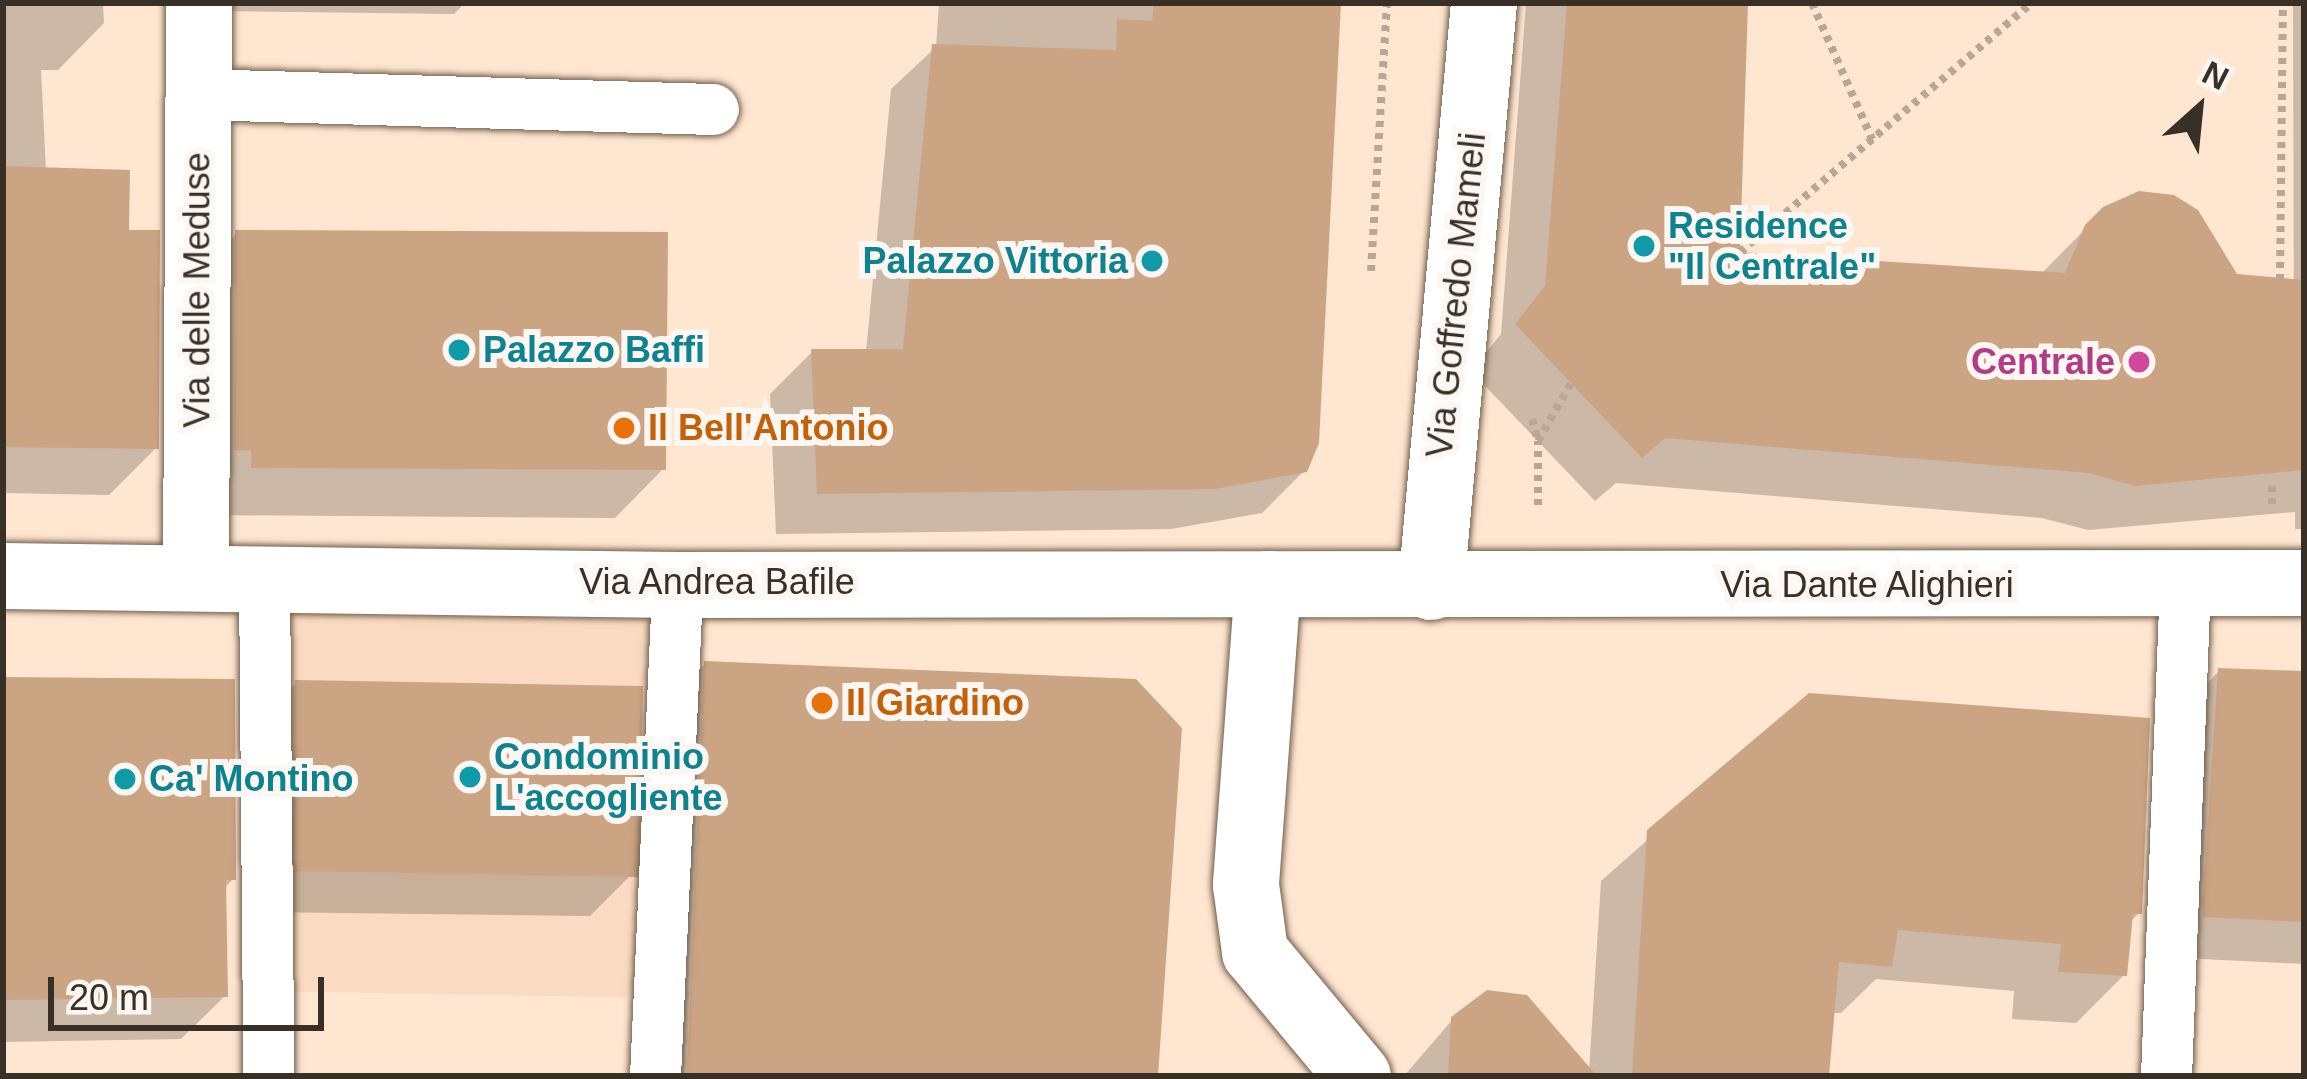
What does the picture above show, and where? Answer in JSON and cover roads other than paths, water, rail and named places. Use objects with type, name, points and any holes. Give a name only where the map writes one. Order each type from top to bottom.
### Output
[{"type":"street","name":"Via delle Meduse","points":[[196,577],[199,3]]},
{"type":"street","name":"Via Goffredo Mameli","points":[[1431,587],[1484,3]]},
{"type":"street","name":"Via Andrea Bafile","points":[[3,576],[677,585],[1431,587]]},
{"type":"street","name":"Via Dante Alighieri","points":[[1431,587],[2304,583]]},
{"type":"street","points":[[1268,584],[1246,885],[1255,952],[1358,1076]]},
{"type":"lane","points":[[198,94],[713,109]]},
{"type":"lane","points":[[264,577],[268,1076]]},
{"type":"lane","points":[[655,1076],[677,585]]},
{"type":"lane","points":[[2166,1076],[2185,587]]},
{"type":"place","name":"Residence \"Il Centrale\"","points":[[1644,246]]},
{"type":"place","name":"Palazzo Vittoria","points":[[1152,261]]},
{"type":"place","name":"Palazzo Baffi","points":[[459,350]]},
{"type":"place","name":"Centrale","points":[[2139,362]]},
{"type":"place","name":"Il Bell'Antonio","points":[[624,428]]},
{"type":"place","name":"Il Giardino","points":[[822,703]]},
{"type":"place","name":"Condominio L'accogliente","points":[[470,777]]},
{"type":"place","name":"Ca' Montino","points":[[125,779]]}]
